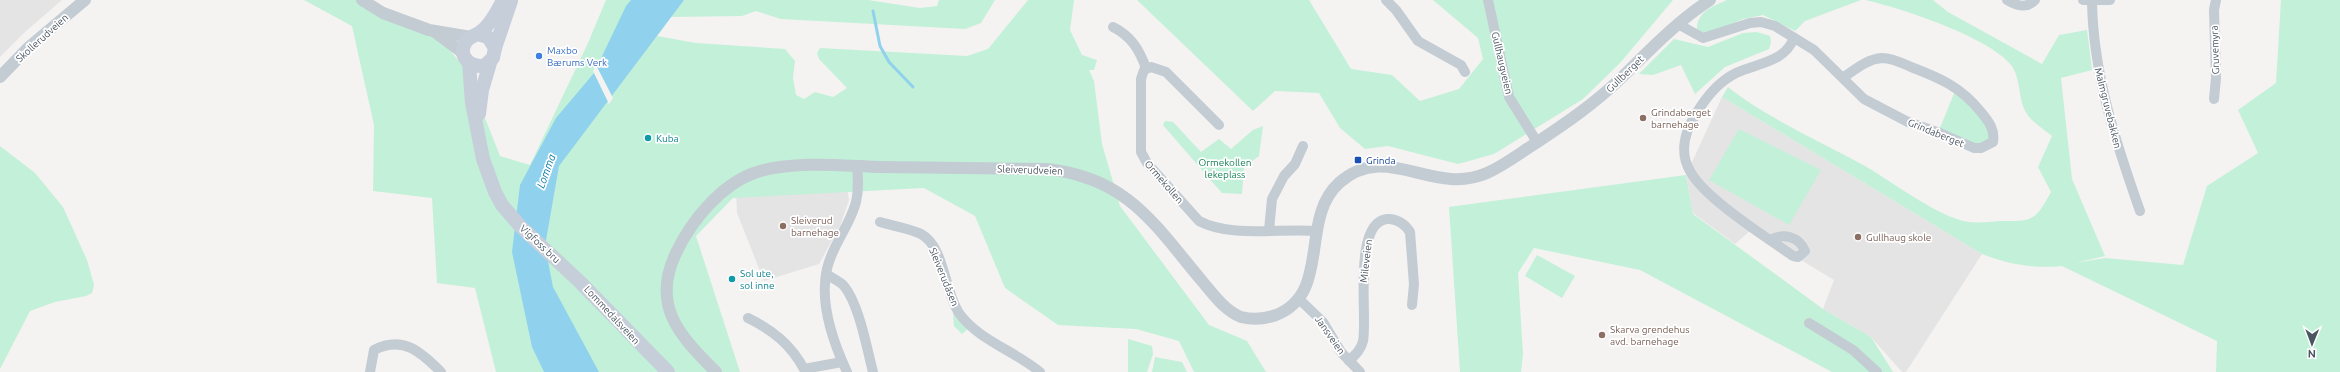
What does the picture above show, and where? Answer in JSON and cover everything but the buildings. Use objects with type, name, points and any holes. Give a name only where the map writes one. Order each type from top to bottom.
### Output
[{"type":"main road","points":[[478,130],[472,103],[464,44],[493,17],[503,0]]},
{"type":"main road","points":[[478,130],[482,90],[490,63],[495,55],[495,48],[512,0]]},
{"type":"main road","points":[[474,36],[488,37],[495,48]]},
{"type":"main road","points":[[466,58],[480,66],[490,63]]},
{"type":"main road","name":"Vigfoss bru","points":[[478,130],[487,174],[502,205],[520,226],[580,282]]},
{"type":"main road","name":"Lommedalsveien","points":[[580,282],[668,372]]},
{"type":"main road","name":"Lommedalsveien","points":[[643,348],[656,372]]},
{"type":"street","name":"Skollerudveien","points":[[0,77],[29,48],[85,0]]},
{"type":"street","points":[[362,0],[397,19],[435,32],[474,36]]},
{"type":"street","points":[[1386,0],[1396,10],[1418,41],[1461,65],[1466,72]]},
{"type":"street","name":"Gullhaugveien","points":[[1488,0],[1506,88],[1514,107],[1537,142]]},
{"type":"street","name":"Gullberget","points":[[1537,142],[1598,100],[1678,24],[1710,0]]},
{"type":"street","points":[[2007,0],[2017,6],[2023,6],[2031,4],[2035,0]]},
{"type":"street","points":[[2087,1],[2110,0]]},
{"type":"street","name":"Gruvemyra","points":[[2214,99],[2216,78],[2214,10],[2216,0]]},
{"type":"street","name":"Malmgruvebakken","points":[[2087,1],[2092,34],[2115,140],[2140,211]]},
{"type":"street","name":"Grindaberget","points":[[1678,24],[1703,38],[1711,38],[1745,24],[1762,22],[1775,26],[1814,50],[1864,99],[1908,122],[1940,133],[1974,148],[1981,148],[1992,142],[1994,134],[1992,125],[1971,99],[1962,91],[1938,78],[1883,58],[1872,60],[1863,64],[1844,78]]},
{"type":"street","points":[[1113,27],[1128,36],[1134,42],[1146,68],[1158,68],[1166,72],[1219,125]]},
{"type":"street","points":[[435,32],[466,58]]},
{"type":"street","points":[[1770,240],[1702,186],[1689,170],[1684,146],[1693,119],[1715,87],[1737,73],[1769,62],[1790,47],[1794,38]]},
{"type":"street","name":"Ormekollen","points":[[1146,68],[1142,73],[1141,79],[1141,152],[1147,163],[1192,213],[1208,225],[1226,230],[1316,231]]},
{"type":"street","name":"Sleiverudveien","points":[[716,372],[682,337],[674,323],[666,301],[667,276],[682,242],[719,196],[730,186],[753,173],[786,167],[857,166],[1047,169],[1069,172],[1108,185],[1138,205],[1222,304],[1241,317],[1253,319],[1274,316],[1291,307],[1300,299],[1308,284],[1311,272],[1316,231],[1321,210],[1331,192],[1340,182],[1365,168],[1383,166],[1395,167],[1439,179],[1465,180],[1496,169],[1537,142]]},
{"type":"street","points":[[1269,230],[1270,211],[1274,194],[1284,176],[1295,164],[1304,146]]},
{"type":"street","points":[[847,372],[834,339],[827,307],[826,274],[832,256],[856,204],[858,188],[857,166]]},
{"type":"street","name":"Mileveien","points":[[1349,361],[1360,351],[1363,342],[1363,293],[1368,239],[1372,229],[1380,222],[1387,219],[1395,220],[1405,225],[1410,232],[1414,284],[1412,305]]},
{"type":"street","name":"Sleiverudåsen","points":[[880,222],[921,234],[927,239],[936,252],[948,290],[959,313],[980,332],[1040,372]]},
{"type":"street","points":[[826,274],[844,286],[851,297],[866,341],[873,372]]},
{"type":"street","name":"Jansveien","points":[[1300,299],[1323,322],[1340,352],[1360,372]]},
{"type":"street","points":[[748,318],[765,326],[780,337],[797,356],[804,370],[842,362]]},
{"type":"street","points":[[1809,323],[1853,350],[1877,372]]},
{"type":"street","points":[[370,372],[374,350],[387,344],[402,345],[424,355],[442,372]]},
{"type":"shaded area","points":[[0,0],[62,0],[26,31],[0,57]]},
{"type":"shaded area","name":"Gullhaug skole","points":[[1722,97],[1982,254],[1906,372],[1902,372],[1871,337],[1823,309],[1834,280],[1751,230],[1735,244],[1693,213],[1686,175]]},
{"type":"shaded area","points":[[846,181],[849,200],[840,226],[819,264],[764,281],[737,213],[736,192]]},
{"type":"green space","points":[[304,0],[368,0],[435,32],[466,70],[500,156],[530,165],[588,43],[606,0],[868,0],[920,8],[937,6],[939,0],[995,0],[981,23],[965,29],[781,19],[756,11],[742,16],[671,17],[657,36],[696,43],[785,49],[795,61],[793,78],[796,95],[804,99],[815,92],[833,97],[847,88],[819,59],[817,53],[820,48],[967,56],[988,49],[1028,0],[1074,0],[1070,30],[1082,55],[1097,60],[1094,70],[1089,70],[1094,81],[1102,144],[1120,206],[1209,325],[1247,341],[1266,372],[1194,372],[1179,341],[1136,329],[1058,325],[1005,288],[975,216],[924,188],[733,198],[696,236],[740,372],[496,372],[475,288],[437,283],[432,198],[373,191],[374,125],[352,26]]},
{"type":"green space","points":[[1137,0],[1309,0],[1351,69],[1392,75],[1420,101],[1459,89],[1483,59],[1478,38],[1433,0],[1673,0],[1620,63],[1583,99],[1494,154],[1458,164],[1388,146],[1365,149],[1340,128],[1319,93],[1275,91],[1253,111]]},
{"type":"green space","points":[[1727,0],[1861,0],[1805,21],[1795,31],[1763,15],[1743,19],[1712,32],[1703,33],[1697,30],[1700,18],[1706,10]]},
{"type":"green space","points":[[1865,0],[1933,0],[1948,12],[2042,64],[2059,35],[2087,30],[2092,70],[2061,78],[2072,179],[2105,256],[2075,263],[2105,258],[2183,265],[2207,186],[2258,153],[2238,110],[2276,83],[2281,0],[2340,0],[2340,372],[2216,372],[2217,341],[2062,266],[2041,267],[2021,265],[2001,261],[1982,254],[1722,97],[1728,87],[1777,120],[1865,166],[1931,207],[1945,214],[1969,222],[2019,221],[2031,218],[2041,209],[2051,192],[2038,167],[2052,136],[2035,123],[2027,114],[2022,102],[2017,77],[2011,65],[2000,54],[1965,34],[1921,17]]},
{"type":"green space","points":[[1757,32],[1770,36],[1771,42],[1769,49],[1725,67],[1695,94],[1681,65],[1653,75],[1639,74],[1674,39],[1708,47],[1743,33]]},
{"type":"green space","points":[[1955,91],[1965,99],[1991,131],[1988,141],[1978,145],[1940,128]]},
{"type":"green space","name":"Ormekollen lekeplass","points":[[1165,121],[1173,122],[1201,152],[1219,139],[1231,149],[1253,130],[1263,126],[1259,156],[1244,167],[1242,194],[1222,193],[1163,125]]},
{"type":"green space","points":[[1739,129],[1821,170],[1789,225],[1709,180]]},
{"type":"green space","points":[[0,146],[35,173],[63,207],[87,260],[94,285],[92,293],[86,296],[55,302],[30,311],[0,369]]},
{"type":"green space","points":[[1686,175],[1693,214],[1823,309],[1871,337],[1893,372],[1832,372],[1640,270],[1534,248],[1518,273],[1523,354],[1521,372],[1460,372],[1449,207]]},
{"type":"green space","points":[[1537,255],[1575,276],[1562,298],[1525,276]]},
{"type":"green space","points":[[953,312],[969,328],[962,334],[954,326]]},
{"type":"green space","points":[[1128,339],[1152,346],[1153,354],[1147,372],[1128,372]]},
{"type":"green space","points":[[1155,357],[1182,362],[1187,372],[1152,372]]},
{"type":"water","name":"Lomma","points":[[631,0],[684,0],[559,166],[545,246],[553,287],[599,372],[544,372],[532,347],[512,252],[520,185],[556,118],[594,73],[626,6]]},
{"type":"pier","points":[[596,65],[613,98],[609,104],[593,71]]},
{"type":"waterway","points":[[873,11],[880,46],[889,62],[913,87]]},
{"type":"place","name":"Maxbo Bærums Verk","points":[[539,56]]},
{"type":"place","name":"Grindaberget barnehage","points":[[1643,118]]},
{"type":"place","name":"Kuba","points":[[648,138]]},
{"type":"place","name":"Grinda","points":[[1358,160]]},
{"type":"place","name":"Sleiverud barnehage","points":[[783,226]]},
{"type":"place","name":"Gullhaug skole","points":[[1858,237]]},
{"type":"place","name":"Sol ute, sol inne","points":[[732,279]]},
{"type":"place","name":"Skarva grendehus avd. barnehage","points":[[1602,335]]}]
